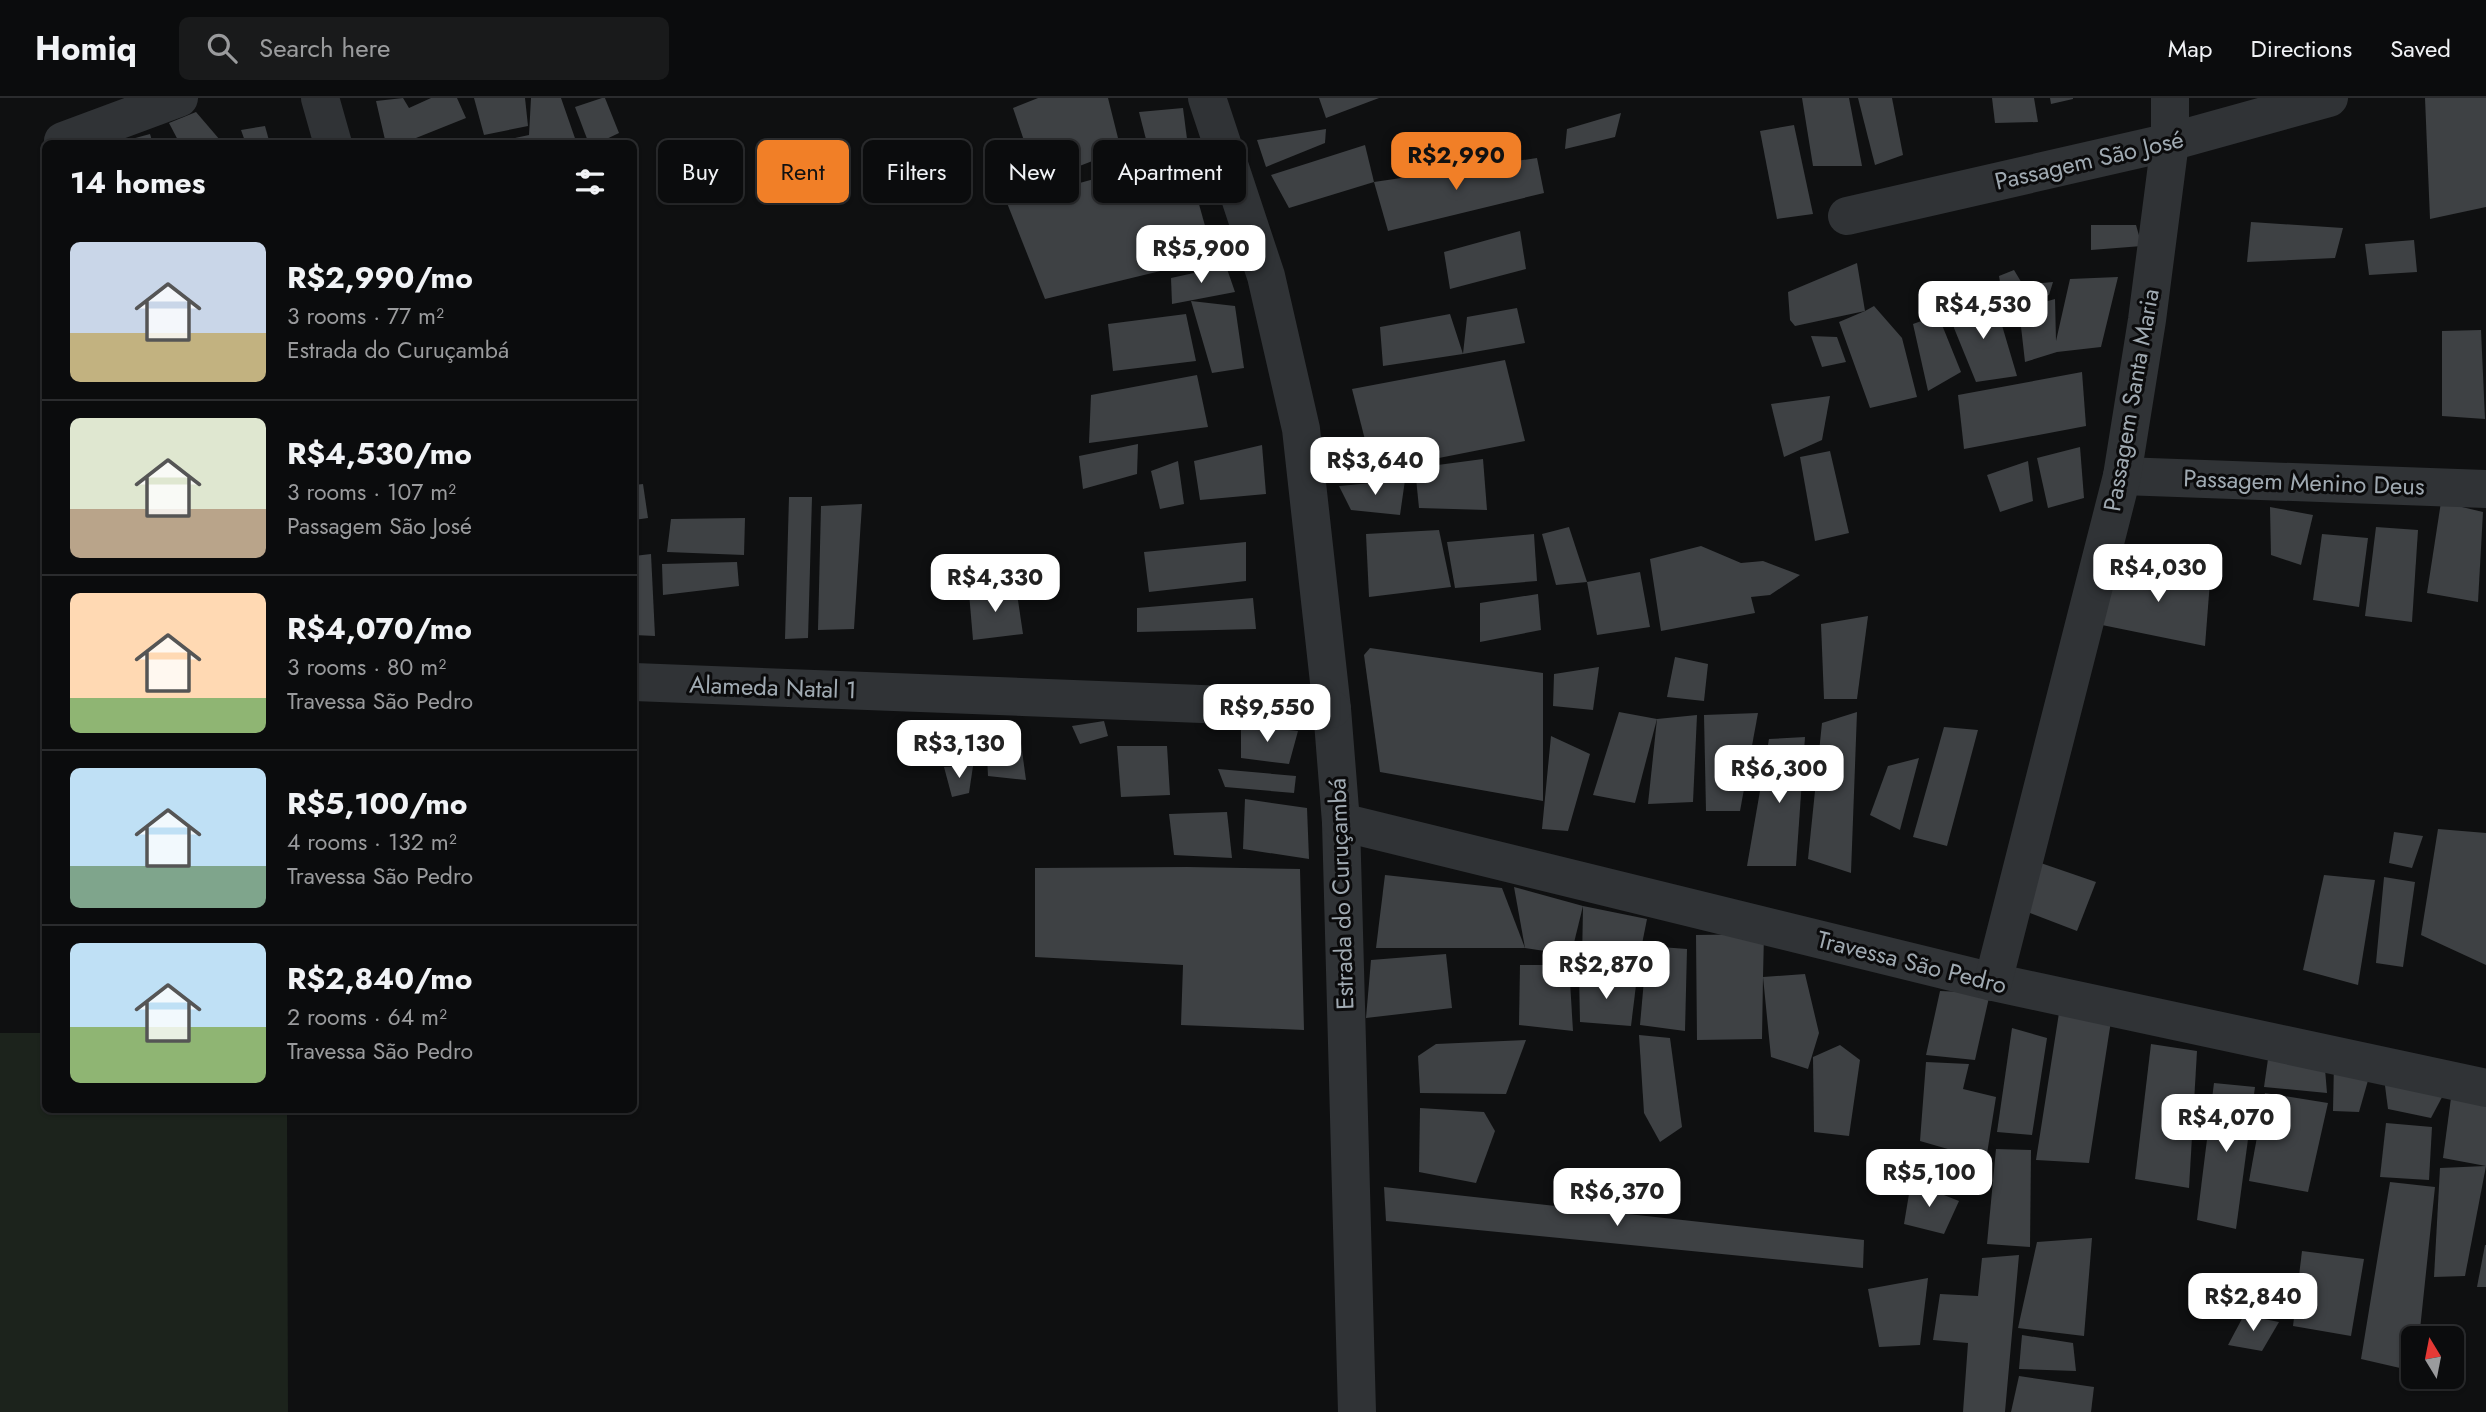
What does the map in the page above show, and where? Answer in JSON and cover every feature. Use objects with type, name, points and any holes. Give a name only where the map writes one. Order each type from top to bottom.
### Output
[{"type":"street","points":[[66,140],[179,98]]},
{"type":"street","points":[[320,98],[332,140]]},
{"type":"street","name":"Estrada do Curuçambá","points":[[1207,98],[1266,276],[1301,429],[1332,709],[1341,822],[1357,1412]]},
{"type":"street","name":"Passagem Santa Maria","points":[[1993,982],[2122,476],[2147,320],[2170,142],[2170,98]]},
{"type":"street","name":"Passagem São José","points":[[1847,216],[2170,142],[2329,98]]},
{"type":"street","name":"Passagem Menino Deus","points":[[2122,476],[2486,489]]},
{"type":"street","name":"Alameda Natal 1","points":[[637,682],[1332,709]]},
{"type":"street","name":"Travessa São Pedro","points":[[1341,822],[1993,982],[2486,1087]]},
{"type":"shaded area","points":[[0,1033],[42,1033],[42,1113],[287,1113],[288,1412],[0,1412]]},
{"type":"building","points":[[403,98],[409,108],[431,98],[457,98],[466,118],[411,140],[385,140],[376,101]]},
{"type":"building","points":[[474,98],[525,98],[528,126],[484,135]]},
{"type":"building","points":[[531,98],[561,98],[576,140],[505,140],[529,135]]},
{"type":"building","points":[[605,98],[619,133],[604,140],[587,140],[575,107]]},
{"type":"building","points":[[1038,98],[1108,98],[1118,140],[1093,140],[1093,161],[1079,166],[1079,140],[1024,140],[1013,108]]},
{"type":"building","points":[[1319,98],[1379,98],[1326,118]]},
{"type":"building","points":[[1802,98],[1849,98],[1862,166],[1813,166]]},
{"type":"building","points":[[1858,98],[1892,98],[1903,155],[1875,165]]},
{"type":"building","points":[[1992,98],[2034,98],[2038,122],[1995,123]]},
{"type":"building","points":[[2050,98],[2073,98],[2073,99],[2051,104]]},
{"type":"building","points":[[2425,98],[2486,98],[2486,207],[2430,219]]},
{"type":"building","points":[[1183,108],[1187,139],[1146,140],[1139,112]]},
{"type":"building","points":[[196,112],[220,140],[178,140],[169,123]]},
{"type":"building","points":[[1621,113],[1615,137],[1565,149],[1567,129]]},
{"type":"building","points":[[1794,125],[1813,214],[1777,219],[1760,131]]},
{"type":"building","points":[[265,126],[269,140],[245,140],[241,130]]},
{"type":"building","points":[[1326,129],[1325,143],[1266,167],[1257,140]]},
{"type":"building","points":[[150,134],[152,140],[128,140]]},
{"type":"building","points":[[1365,145],[1374,182],[1289,208],[1271,175]]},
{"type":"building","points":[[1537,158],[1544,193],[1388,231],[1374,182]]},
{"type":"building","points":[[1093,179],[1093,203],[1199,203],[1214,258],[1045,299],[1007,203],[1079,203],[1079,183]]},
{"type":"building","points":[[2251,222],[2343,228],[2335,258],[2247,262]]},
{"type":"building","points":[[2091,225],[2136,225],[2142,246],[2091,250]]},
{"type":"building","points":[[1520,231],[1526,269],[1450,289],[1444,252]]},
{"type":"building","points":[[2414,240],[2417,272],[2369,275],[2365,244]]},
{"type":"building","points":[[1857,263],[1865,311],[1795,326],[1790,320],[1788,292]]},
{"type":"building","points":[[1226,266],[1235,292],[1172,304],[1171,278]]},
{"type":"building","points":[[2014,270],[2023,285],[2053,282],[2049,295],[2004,307],[1999,276]]},
{"type":"building","points":[[2118,277],[2101,347],[2057,352],[2025,362],[2019,309],[2055,299],[2056,341],[2070,279]]},
{"type":"building","points":[[1958,295],[1998,312],[2017,376],[1976,382],[1954,328]]},
{"type":"building","points":[[1191,301],[1235,306],[1244,368],[1212,373]]},
{"type":"building","points":[[1874,306],[1902,338],[1917,397],[1870,408],[1839,322]]},
{"type":"building","points":[[1517,308],[1525,343],[1463,354],[1467,317]]},
{"type":"building","points":[[1186,314],[1196,361],[1113,371],[1108,324]]},
{"type":"building","points":[[1450,314],[1463,354],[1383,366],[1380,327]]},
{"type":"building","points":[[1938,315],[1961,372],[1928,391],[1913,324]]},
{"type":"building","points":[[2481,330],[2485,419],[2442,416],[2442,331]]},
{"type":"building","points":[[1811,336],[1837,337],[1846,362],[1822,367]]},
{"type":"building","points":[[1505,360],[1525,441],[1373,471],[1352,389]]},
{"type":"building","points":[[2082,372],[2086,426],[1964,449],[1958,395]]},
{"type":"building","points":[[1197,375],[1208,427],[1089,443],[1091,395]]},
{"type":"building","points":[[1830,396],[1822,440],[1784,457],[1771,404]]},
{"type":"building","points":[[1138,444],[1137,474],[1083,489],[1079,456]]},
{"type":"building","points":[[1262,445],[1266,494],[1200,500],[1194,461]]},
{"type":"building","points":[[2080,447],[2084,498],[2048,508],[2037,458]]},
{"type":"building","points":[[1830,451],[1849,533],[1815,541],[1800,457]]},
{"type":"building","points":[[1483,459],[1487,510],[1419,508],[1415,468]]},
{"type":"building","points":[[1178,461],[1184,504],[1160,509],[1151,471]]},
{"type":"building","points":[[2028,461],[2033,501],[2000,512],[1987,475]]},
{"type":"building","points":[[1405,480],[1400,515],[1351,510],[1339,486]]},
{"type":"building","points":[[643,484],[648,518],[637,520],[637,485]]},
{"type":"building","points":[[789,497],[812,497],[808,638],[785,639]]},
{"type":"building","points":[[2441,502],[2483,512],[2478,602],[2427,593]]},
{"type":"building","points":[[862,504],[854,629],[818,630],[821,506]]},
{"type":"building","points":[[2270,507],[2313,515],[2301,565],[2271,555]]},
{"type":"building","points":[[745,518],[744,555],[667,552],[671,519]]},
{"type":"building","points":[[1569,527],[1587,582],[1556,585],[1542,534]]},
{"type":"building","points":[[2376,527],[2418,530],[2412,622],[2365,616]]},
{"type":"building","points":[[1439,530],[1451,587],[1369,597],[1366,534]]},
{"type":"building","points":[[1534,534],[1537,581],[1455,588],[1447,542]]},
{"type":"building","points":[[2322,534],[2368,538],[2359,607],[2313,600]]},
{"type":"building","points":[[1246,542],[1246,581],[1149,592],[1144,552]]},
{"type":"building","points":[[1701,546],[1741,563],[1763,561],[1800,575],[1770,595],[1751,597],[1755,613],[1661,631],[1650,559]]},
{"type":"building","points":[[651,554],[655,636],[637,635],[637,556]]},
{"type":"building","points":[[2114,561],[2210,581],[2205,646],[2102,625]]},
{"type":"building","points":[[737,562],[739,586],[663,595],[662,564]]},
{"type":"building","points":[[1640,572],[1650,627],[1597,635],[1587,582]]},
{"type":"building","points":[[1016,587],[1023,634],[973,640],[969,593]]},
{"type":"building","points":[[1538,594],[1541,630],[1480,642],[1480,603]]},
{"type":"building","points":[[1253,598],[1256,629],[1137,632],[1137,608]]},
{"type":"building","points":[[1868,616],[1857,699],[1824,699],[1821,624]]},
{"type":"building","points":[[1370,648],[1543,673],[1543,801],[1380,772],[1364,655]]},
{"type":"building","points":[[1675,657],[1708,664],[1704,701],[1667,697]]},
{"type":"building","points":[[1599,667],[1593,710],[1553,706],[1554,674]]},
{"type":"building","points":[[1619,712],[1657,719],[1635,803],[1593,795]]},
{"type":"building","points":[[1857,712],[1851,873],[1808,859],[1822,723]]},
{"type":"building","points":[[1758,713],[1740,811],[1706,811],[1704,715]]},
{"type":"building","points":[[1697,715],[1693,802],[1648,804],[1657,719]]},
{"type":"building","points":[[1104,721],[1108,736],[1080,744],[1072,726]]},
{"type":"building","points":[[1241,725],[1298,731],[1289,764],[1241,758]]},
{"type":"building","points":[[1944,727],[1978,730],[1947,846],[1913,837]]},
{"type":"building","points":[[986,736],[1020,736],[1026,780],[988,776]]},
{"type":"building","points":[[1551,736],[1590,754],[1568,831],[1542,829]]},
{"type":"building","points":[[1805,737],[1796,866],[1747,866],[1769,739]]},
{"type":"building","points":[[1117,746],[1167,746],[1170,795],[1121,797]]},
{"type":"building","points":[[1919,758],[1900,830],[1870,815],[1888,766]]},
{"type":"building","points":[[973,766],[969,793],[952,797],[944,767]]},
{"type":"building","points":[[1218,769],[1296,776],[1294,793],[1225,787]]},
{"type":"building","points":[[1245,799],[1307,808],[1309,859],[1243,849]]},
{"type":"building","points":[[1227,812],[1232,858],[1174,855],[1169,814]]},
{"type":"building","points":[[2438,829],[2486,833],[2486,965],[2421,935]]},
{"type":"building","points":[[2394,832],[2423,836],[2412,868],[2389,863]]},
{"type":"building","points":[[2032,860],[2096,882],[2077,931],[2014,907]]},
{"type":"building","points":[[1035,868],[1300,869],[1304,1030],[1181,1025],[1183,965],[1035,957]]},
{"type":"building","points":[[1385,875],[1502,888],[1525,948],[1376,948]]},
{"type":"building","points":[[2324,875],[2375,880],[2358,985],[2303,970]]},
{"type":"building","points":[[2384,877],[2415,882],[2403,967],[2376,963]]},
{"type":"building","points":[[1514,887],[1583,906],[1571,955],[1525,948]]},
{"type":"building","points":[[1583,906],[1647,919],[1637,969],[1582,962]]},
{"type":"building","points":[[1764,934],[1762,1039],[1697,1040],[1696,935]]},
{"type":"building","points":[[1647,946],[1687,949],[1685,1031],[1640,1025]]},
{"type":"building","points":[[1446,954],[1452,1008],[1366,1018],[1371,960]]},
{"type":"building","points":[[1520,965],[1569,965],[1573,1031],[1519,1025]]},
{"type":"building","points":[[1579,973],[1636,985],[1631,1026],[1580,1022]]},
{"type":"building","points":[[1805,974],[1819,1033],[1808,1069],[1771,1057],[1763,977]]},
{"type":"building","points":[[1940,991],[1990,993],[1975,1060],[1926,1055]]},
{"type":"building","points":[[2059,1013],[2111,1021],[2089,1163],[2036,1160]]},
{"type":"building","points":[[2012,1028],[2047,1038],[2032,1135],[1997,1132]]},
{"type":"building","points":[[1639,1035],[1670,1038],[1682,1127],[1660,1142],[1644,1113]]},
{"type":"building","points":[[1526,1040],[1506,1094],[1420,1093],[1418,1056],[1436,1044]]},
{"type":"building","points":[[2151,1044],[2197,1051],[2189,1188],[2135,1179]]},
{"type":"building","points":[[1840,1045],[1860,1060],[1849,1136],[1814,1132],[1813,1057]]},
{"type":"building","points":[[2270,1045],[2324,1057],[2327,1093],[2264,1087]]},
{"type":"building","points":[[1926,1062],[1969,1064],[1963,1089],[1996,1097],[1986,1160],[1920,1141]]},
{"type":"building","points":[[2334,1062],[2371,1070],[2359,1112],[2333,1111]]},
{"type":"building","points":[[2383,1070],[2449,1084],[2431,1118],[2388,1109]]},
{"type":"building","points":[[2214,1083],[2255,1087],[2236,1229],[2197,1220]]},
{"type":"building","points":[[2265,1093],[2328,1103],[2308,1192],[2249,1181]]},
{"type":"building","points":[[2451,1098],[2486,1104],[2486,1166],[2443,1158]]},
{"type":"building","points":[[1420,1108],[1484,1112],[1495,1131],[1476,1183],[1419,1172]]},
{"type":"building","points":[[2386,1123],[2432,1127],[2429,1180],[2380,1177]]},
{"type":"building","points":[[1996,1149],[2031,1150],[2030,1247],[1987,1244]]},
{"type":"building","points":[[2486,1166],[2465,1276],[2434,1277],[2440,1168]]},
{"type":"building","points":[[1911,1182],[1959,1201],[1944,1234],[1904,1224]]},
{"type":"building","points":[[2390,1182],[2435,1187],[2420,1326],[2401,1326],[2401,1368],[2361,1359]]},
{"type":"building","points":[[1384,1187],[1864,1240],[1863,1268],[1386,1221]]},
{"type":"building","points":[[2092,1238],[2084,1336],[2018,1328],[2037,1242]]},
{"type":"building","points":[[2485,1245],[2486,1287],[2477,1287]]},
{"type":"building","points":[[2302,1251],[2364,1259],[2351,1336],[2293,1326]]},
{"type":"building","points":[[2019,1255],[2005,1412],[1963,1412],[1968,1343],[1933,1340],[1940,1294],[1978,1296],[1982,1258]]},
{"type":"building","points":[[1928,1278],[1920,1345],[1879,1347],[1868,1289]]},
{"type":"building","points":[[2244,1315],[2279,1322],[2262,1351],[2228,1345]]},
{"type":"building","points":[[2022,1335],[2073,1343],[2076,1371],[2019,1369]]},
{"type":"building","points":[[2019,1376],[2094,1387],[2091,1412],[2011,1412]]}]
